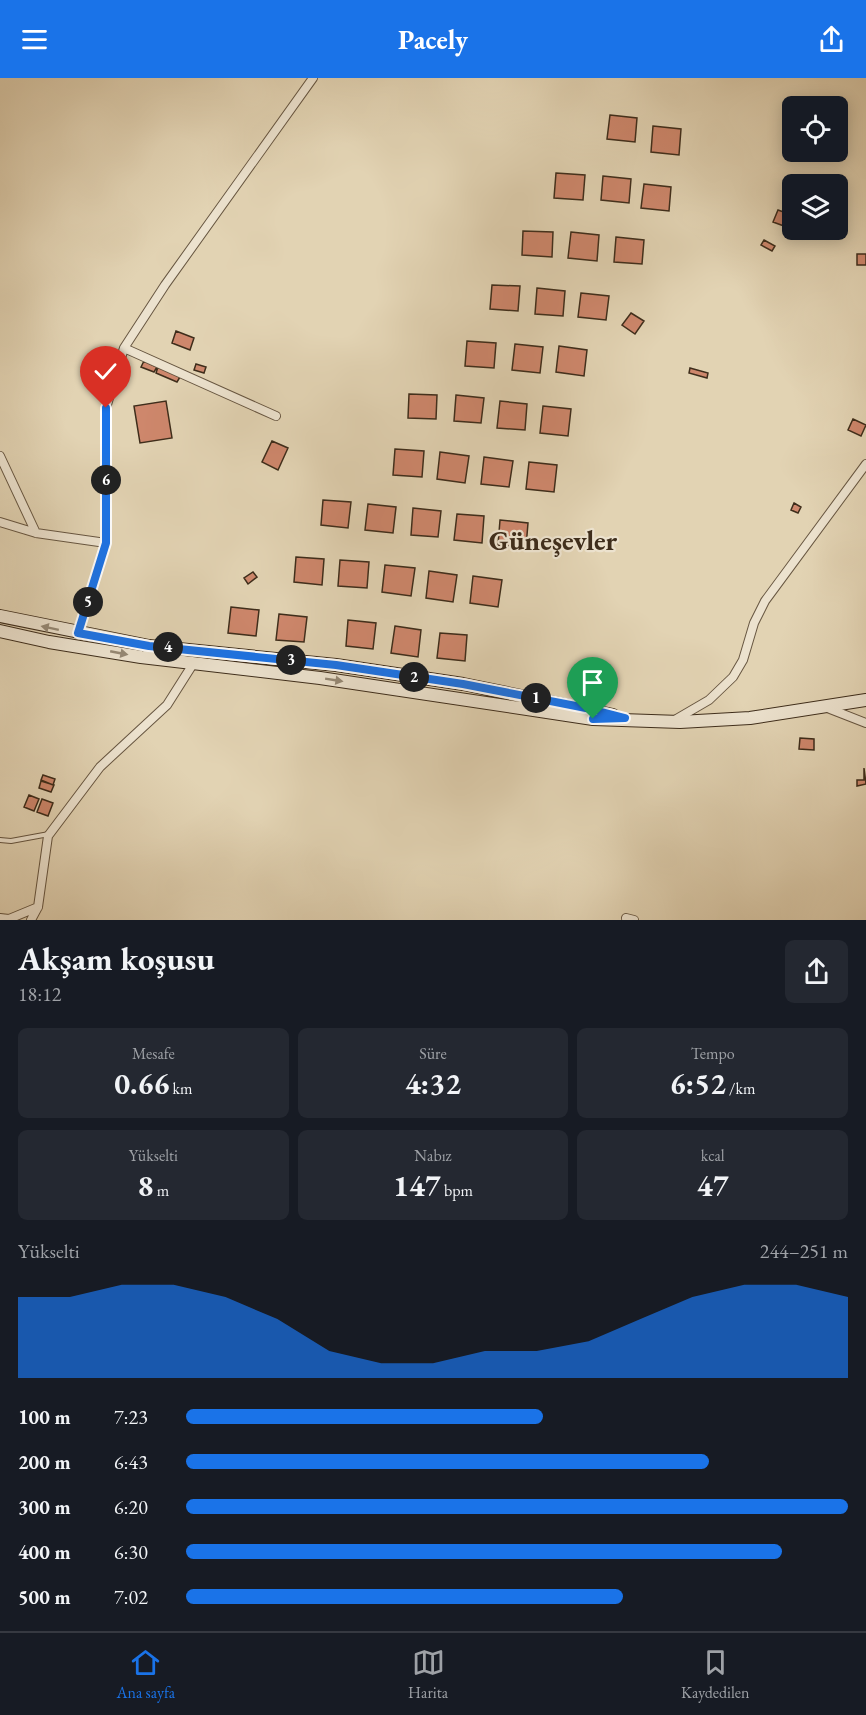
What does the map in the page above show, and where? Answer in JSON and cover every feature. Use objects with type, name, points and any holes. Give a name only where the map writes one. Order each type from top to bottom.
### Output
[{"type":"main road","points":[[0,616],[149,646],[336,665],[452,682],[586,708],[625,718]]},
{"type":"main road","points":[[0,631],[49,642],[193,664],[320,678],[593,719],[625,718],[673,722],[750,718],[866,700]]},
{"type":"street","points":[[78,633],[106,543],[106,408],[124,348],[165,285],[313,78]]},
{"type":"street","points":[[124,348],[276,416]]},
{"type":"street","points":[[0,456],[36,533]]},
{"type":"street","points":[[673,722],[709,699],[733,677],[743,660],[754,623],[765,601],[866,464]]},
{"type":"street","points":[[0,522],[36,533],[106,543]]},
{"type":"street","points":[[31,920],[38,907],[50,833],[100,767],[167,705],[193,664]]},
{"type":"street","points":[[824,707],[866,723]]},
{"type":"street","points":[[0,918],[9,919],[38,907]]},
{"type":"lane","points":[[0,840],[11,842],[50,833]]},
{"type":"building","points":[[610,115],[637,118],[635,142],[607,139]]},
{"type":"building","points":[[653,126],[681,129],[679,155],[651,152]]},
{"type":"building","points":[[556,173],[585,175],[583,200],[554,198]]},
{"type":"building","points":[[603,176],[631,179],[629,203],[601,200]]},
{"type":"building","points":[[644,184],[671,187],[669,211],[641,208]]},
{"type":"building","points":[[778,210],[782,211],[782,225],[773,222]]},
{"type":"building","points":[[523,231],[553,232],[552,257],[522,255]]},
{"type":"building","points":[[571,232],[599,235],[597,261],[568,258]]},
{"type":"building","points":[[616,237],[644,240],[642,264],[614,262]]},
{"type":"building","points":[[764,240],[775,246],[772,251],[761,245]]},
{"type":"building","points":[[857,254],[866,254],[866,265],[857,265]]},
{"type":"building","points":[[492,285],[520,286],[518,311],[490,309]]},
{"type":"building","points":[[537,288],[565,291],[563,316],[535,314]]},
{"type":"building","points":[[581,293],[609,296],[606,320],[578,317]]},
{"type":"building","points":[[631,313],[644,321],[635,334],[622,325]]},
{"type":"building","points":[[176,331],[194,338],[190,350],[172,343]]},
{"type":"building","points":[[467,341],[496,343],[494,368],[465,366]]},
{"type":"building","points":[[515,344],[543,347],[540,373],[512,370]]},
{"type":"building","points":[[559,346],[587,350],[584,376],[556,372]]},
{"type":"building","points":[[144,361],[157,367],[154,372],[141,367]]},
{"type":"building","points":[[196,364],[206,367],[204,373],[194,370]]},
{"type":"building","points":[[158,367],[180,377],[177,382],[156,373]]},
{"type":"building","points":[[690,368],[708,373],[707,378],[689,373]]},
{"type":"building","points":[[409,394],[437,395],[436,419],[408,418]]},
{"type":"building","points":[[456,395],[484,398],[481,423],[454,421]]},
{"type":"building","points":[[166,401],[172,438],[140,443],[134,406]]},
{"type":"building","points":[[500,401],[527,404],[525,430],[497,428]]},
{"type":"building","points":[[543,406],[571,409],[568,436],[540,433]]},
{"type":"building","points":[[853,419],[866,425],[861,436],[848,430]]},
{"type":"building","points":[[272,441],[288,448],[278,470],[262,462]]},
{"type":"building","points":[[395,449],[424,451],[422,477],[393,475]]},
{"type":"building","points":[[440,452],[469,456],[465,483],[437,479]]},
{"type":"building","points":[[484,457],[513,461],[509,487],[481,484]]},
{"type":"building","points":[[529,462],[557,465],[554,492],[526,489]]},
{"type":"building","points":[[323,500],[351,502],[348,528],[321,525]]},
{"type":"building","points":[[794,503],[801,507],[798,513],[791,510]]},
{"type":"building","points":[[368,504],[396,507],[393,533],[365,530]]},
{"type":"building","points":[[413,508],[441,511],[438,537],[411,535]]},
{"type":"building","points":[[457,514],[484,516],[482,543],[454,540]]},
{"type":"building","points":[[500,520],[528,523],[526,547],[498,545]]},
{"type":"building","points":[[296,557],[324,559],[322,585],[294,582]]},
{"type":"building","points":[[340,560],[369,562],[367,588],[338,586]]},
{"type":"building","points":[[385,565],[415,568],[411,596],[382,592]]},
{"type":"building","points":[[429,571],[457,575],[453,602],[426,598]]},
{"type":"building","points":[[253,572],[257,577],[248,584],[244,578]]},
{"type":"building","points":[[473,576],[502,580],[498,607],[470,603]]},
{"type":"building","points":[[231,607],[259,610],[256,636],[228,633]]},
{"type":"building","points":[[279,614],[307,617],[304,642],[276,640]]},
{"type":"building","points":[[348,620],[376,623],[373,649],[346,646]]},
{"type":"building","points":[[395,626],[421,630],[418,657],[391,653]]},
{"type":"building","points":[[440,633],[467,635],[465,661],[437,658]]},
{"type":"building","points":[[573,670],[598,674],[596,685],[571,681]]},
{"type":"building","points":[[800,738],[814,739],[814,750],[799,749]]},
{"type":"building","points":[[864,768],[866,784],[857,786],[857,780],[864,780]]},
{"type":"building","points":[[43,775],[55,779],[53,785],[41,780]]},
{"type":"building","points":[[41,781],[54,785],[51,792],[39,788]]},
{"type":"building","points":[[29,795],[39,799],[34,811],[24,807]]},
{"type":"building","points":[[42,799],[53,803],[48,816],[37,812]]},
{"type":"district","name":"Güneşevler","points":[[553,540]]},
{"type":"route","points":[[106,408],[106,543],[78,633],[149,646],[336,665],[463,684],[625,718],[593,719]]}]
